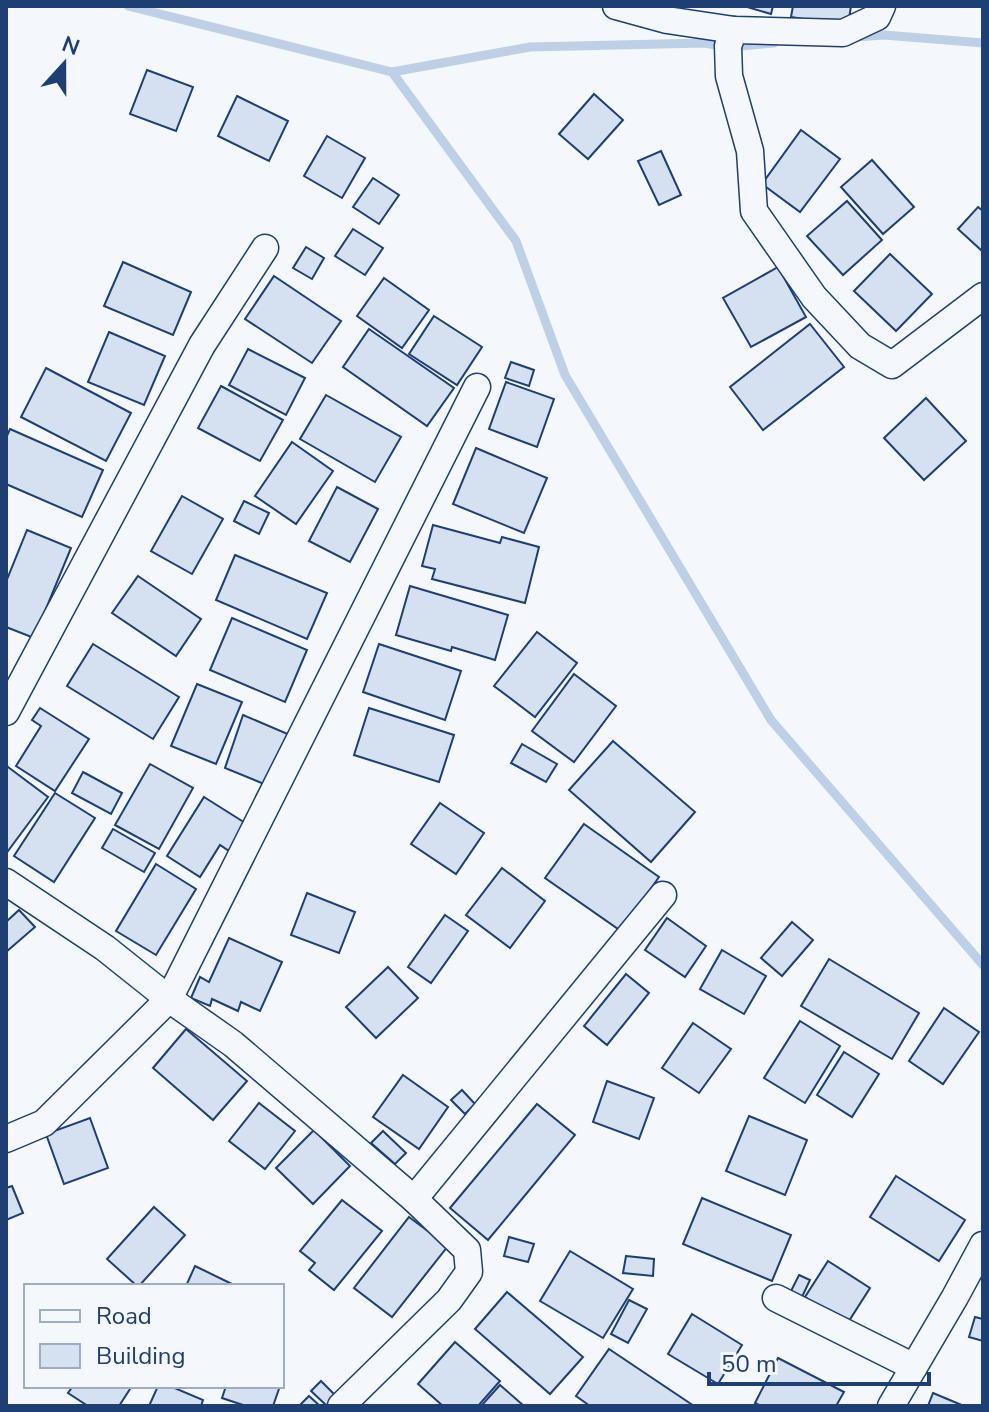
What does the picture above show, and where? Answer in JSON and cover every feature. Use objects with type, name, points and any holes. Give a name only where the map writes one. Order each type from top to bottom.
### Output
[{"type":"street","points":[[616,6],[667,20],[734,30],[843,33],[877,17],[882,6]]},
{"type":"street","points":[[734,30],[728,46],[729,76],[750,151],[754,211],[814,297],[841,326],[860,346],[892,365],[983,296]]},
{"type":"street","points":[[6,712],[202,345],[265,248]]},
{"type":"street","points":[[6,1139],[44,1123],[169,999],[477,387]]},
{"type":"street","points":[[6,882],[105,948],[233,1044],[414,1199],[467,1250],[469,1272],[449,1300],[341,1406]]},
{"type":"street","points":[[414,1199],[663,895]]},
{"type":"street","points":[[891,1406],[983,1245]]},
{"type":"street","points":[[776,1298],[914,1367]]},
{"type":"building","points":[[744,6],[773,6],[771,14]]},
{"type":"building","points":[[793,6],[851,6],[848,26],[791,17]]},
{"type":"building","points":[[147,70],[193,87],[176,131],[130,114]]},
{"type":"building","points":[[594,94],[623,120],[588,159],[559,134]]},
{"type":"building","points":[[237,96],[288,121],[269,161],[218,136]]},
{"type":"building","points":[[801,130],[840,159],[800,212],[762,184]]},
{"type":"building","points":[[327,136],[365,158],[342,198],[304,176]]},
{"type":"building","points":[[661,151],[681,195],[659,205],[638,161]]},
{"type":"building","points":[[872,160],[914,207],[883,234],[841,187]]},
{"type":"building","points":[[373,178],[399,195],[379,224],[353,207]]},
{"type":"building","points":[[847,201],[882,240],[843,275],[807,236]]},
{"type":"building","points":[[978,207],[983,211],[981,250],[958,229]]},
{"type":"building","points":[[353,229],[383,248],[365,275],[335,256]]},
{"type":"building","points":[[306,247],[324,258],[312,279],[293,268]]},
{"type":"building","points":[[890,254],[932,294],[896,331],[854,291]]},
{"type":"building","points":[[123,262],[191,292],[173,335],[104,306]]},
{"type":"building","points":[[778,267],[806,317],[751,347],[723,298]]},
{"type":"building","points":[[274,276],[341,321],[312,363],[245,319]]},
{"type":"building","points":[[384,278],[429,310],[402,348],[357,316]]},
{"type":"building","points":[[434,316],[482,347],[457,385],[409,354]]},
{"type":"building","points":[[810,324],[844,367],[763,430],[730,387]]},
{"type":"building","points":[[369,329],[454,388],[427,426],[343,367]]},
{"type":"building","points":[[109,332],[165,356],[144,405],[88,382]]},
{"type":"building","points":[[248,349],[305,378],[286,415],[229,385]]},
{"type":"building","points":[[511,362],[534,370],[529,386],[505,378]]},
{"type":"building","points":[[46,368],[131,413],[106,461],[21,417]]},
{"type":"building","points":[[506,382],[554,399],[537,447],[489,429]]},
{"type":"building","points":[[221,386],[283,420],[260,461],[198,428]]},
{"type":"building","points":[[326,395],[401,437],[375,482],[300,439]]},
{"type":"building","points":[[926,398],[966,441],[924,480],[884,438]]},
{"type":"building","points":[[10,429],[103,470],[82,517],[6,484],[6,438]]},
{"type":"building","points":[[292,442],[333,471],[296,524],[255,496]]},
{"type":"building","points":[[476,448],[547,478],[524,533],[453,504]]},
{"type":"building","points":[[337,487],[378,509],[350,562],[309,541]]},
{"type":"building","points":[[182,496],[223,519],[192,574],[151,551]]},
{"type":"building","points":[[244,501],[269,513],[259,534],[234,521]]},
{"type":"building","points":[[433,525],[500,543],[502,537],[539,547],[525,603],[432,579],[435,569],[422,566]]},
{"type":"building","points":[[27,530],[71,548],[34,638],[6,627],[6,582]]},
{"type":"building","points":[[235,555],[327,593],[307,639],[216,600]]},
{"type":"building","points":[[138,576],[201,619],[176,656],[112,613]]},
{"type":"building","points":[[410,586],[508,615],[495,660],[396,635]]},
{"type":"building","points":[[232,618],[307,650],[285,702],[210,670]]},
{"type":"building","points":[[537,632],[577,663],[535,717],[494,686]]},
{"type":"building","points":[[93,644],[179,697],[153,739],[67,686]]},
{"type":"building","points":[[379,644],[461,671],[445,720],[363,692]]},
{"type":"building","points":[[574,674],[616,706],[574,762],[532,731]]},
{"type":"building","points":[[197,684],[242,702],[216,764],[171,746]]},
{"type":"building","points":[[40,708],[89,739],[55,791],[16,766],[41,726],[32,720]]},
{"type":"building","points":[[369,708],[454,735],[439,782],[354,755]]},
{"type":"building","points":[[243,715],[290,735],[269,786],[225,768]]},
{"type":"building","points":[[613,741],[695,812],[651,862],[569,790]]},
{"type":"building","points":[[522,744],[557,764],[546,782],[511,763]]},
{"type":"building","points":[[150,764],[193,788],[159,849],[115,825]]},
{"type":"building","points":[[8,767],[48,797],[8,851],[6,770]]},
{"type":"building","points":[[83,772],[122,793],[111,814],[72,793]]},
{"type":"building","points":[[55,793],[95,818],[54,882],[14,856]]},
{"type":"building","points":[[204,797],[250,826],[232,853],[220,845],[200,877],[167,856]]},
{"type":"building","points":[[440,803],[484,833],[456,874],[411,844]]},
{"type":"building","points":[[584,824],[659,877],[621,931],[545,878]]},
{"type":"building","points":[[113,829],[155,853],[144,872],[102,848]]},
{"type":"building","points":[[156,864],[196,889],[156,955],[116,931]]},
{"type":"building","points":[[502,868],[545,901],[510,948],[466,915]]},
{"type":"building","points":[[307,893],[355,912],[339,953],[291,935]]},
{"type":"building","points":[[19,910],[35,927],[6,952],[6,922]]},
{"type":"building","points":[[445,915],[468,931],[431,983],[408,967]]},
{"type":"building","points":[[667,918],[706,946],[685,977],[645,950]]},
{"type":"building","points":[[792,922],[813,940],[782,976],[761,958]]},
{"type":"building","points":[[229,938],[282,962],[260,1011],[241,1002],[238,1011],[212,999],[210,1006],[191,998],[200,977],[209,982]]},
{"type":"building","points":[[722,950],[766,976],[744,1014],[700,989]]},
{"type":"building","points":[[829,959],[919,1013],[892,1059],[801,1006]]},
{"type":"building","points":[[388,967],[418,998],[376,1038],[346,1007]]},
{"type":"building","points":[[626,974],[649,993],[607,1045],[584,1026]]},
{"type":"building","points":[[944,1008],[979,1032],[943,1084],[909,1061]]},
{"type":"building","points":[[800,1021],[840,1046],[805,1103],[764,1078]]},
{"type":"building","points":[[693,1023],[731,1049],[699,1093],[662,1068]]},
{"type":"building","points":[[186,1029],[247,1081],[213,1120],[153,1068]]},
{"type":"building","points":[[844,1052],[879,1074],[852,1117],[817,1095]]},
{"type":"building","points":[[403,1075],[448,1107],[419,1149],[373,1117]]},
{"type":"building","points":[[607,1081],[654,1098],[639,1139],[593,1122]]},
{"type":"building","points":[[462,1090],[475,1104],[465,1114],[451,1100]]},
{"type":"building","points":[[259,1103],[295,1131],[265,1169],[229,1141]]},
{"type":"building","points":[[537,1104],[575,1135],[488,1240],[450,1208]]},
{"type":"building","points":[[749,1116],[807,1140],[785,1195],[726,1171]]},
{"type":"building","points":[[90,1118],[108,1168],[64,1184],[46,1134]]},
{"type":"building","points":[[314,1130],[350,1166],[313,1204],[276,1168]]},
{"type":"building","points":[[383,1131],[406,1153],[395,1164],[371,1143]]},
{"type":"building","points":[[896,1176],[965,1220],[939,1261],[870,1217]]},
{"type":"building","points":[[12,1186],[23,1213],[6,1220],[6,1188]]},
{"type":"building","points":[[702,1198],[791,1235],[772,1281],[683,1244]]},
{"type":"building","points":[[342,1200],[382,1231],[334,1290],[309,1270],[315,1263],[300,1251]]},
{"type":"building","points":[[154,1207],[185,1235],[141,1284],[135,1284],[107,1259]]},
{"type":"building","points":[[409,1217],[448,1246],[392,1317],[354,1288]]},
{"type":"building","points":[[509,1237],[534,1244],[528,1262],[504,1256]]},
{"type":"building","points":[[570,1251],[633,1289],[603,1338],[540,1301]]},
{"type":"building","points":[[626,1256],[654,1259],[653,1276],[623,1273]]},
{"type":"building","points":[[828,1261],[870,1288],[847,1324],[805,1297]]},
{"type":"building","points":[[195,1266],[232,1284],[187,1284]]},
{"type":"building","points":[[799,1275],[810,1280],[801,1299],[790,1293]]},
{"type":"building","points":[[507,1292],[583,1357],[550,1394],[475,1329]]},
{"type":"building","points":[[629,1300],[647,1309],[628,1343],[611,1334]]},
{"type":"building","points":[[692,1314],[742,1345],[718,1384],[668,1354]]},
{"type":"building","points":[[975,1317],[983,1319],[983,1341],[969,1337]]},
{"type":"building","points":[[455,1342],[500,1381],[478,1406],[443,1406],[418,1384]]},
{"type":"building","points":[[609,1349],[694,1406],[590,1406],[576,1396]]},
{"type":"building","points":[[778,1358],[844,1392],[836,1406],[761,1406],[755,1403]]},
{"type":"building","points":[[321,1381],[336,1396],[327,1406],[311,1391]]},
{"type":"building","points":[[500,1385],[524,1406],[481,1406]]},
{"type":"building","points":[[72,1388],[131,1388],[119,1406],[88,1406],[68,1393]]},
{"type":"building","points":[[157,1388],[175,1388],[203,1400],[201,1406],[149,1406]]},
{"type":"building","points":[[225,1388],[279,1388],[273,1406],[246,1406],[222,1398]]},
{"type":"building","points":[[933,1393],[964,1406],[928,1406]]},
{"type":"building","points":[[309,1396],[320,1406],[299,1406]]},
{"type":"waterway","points":[[128,6],[392,72],[530,47],[704,43],[729,47],[774,43]]},
{"type":"waterway","points":[[856,37],[884,35],[983,43]]},
{"type":"waterway","points":[[392,72],[516,241],[565,375],[771,720],[983,965]]}]
